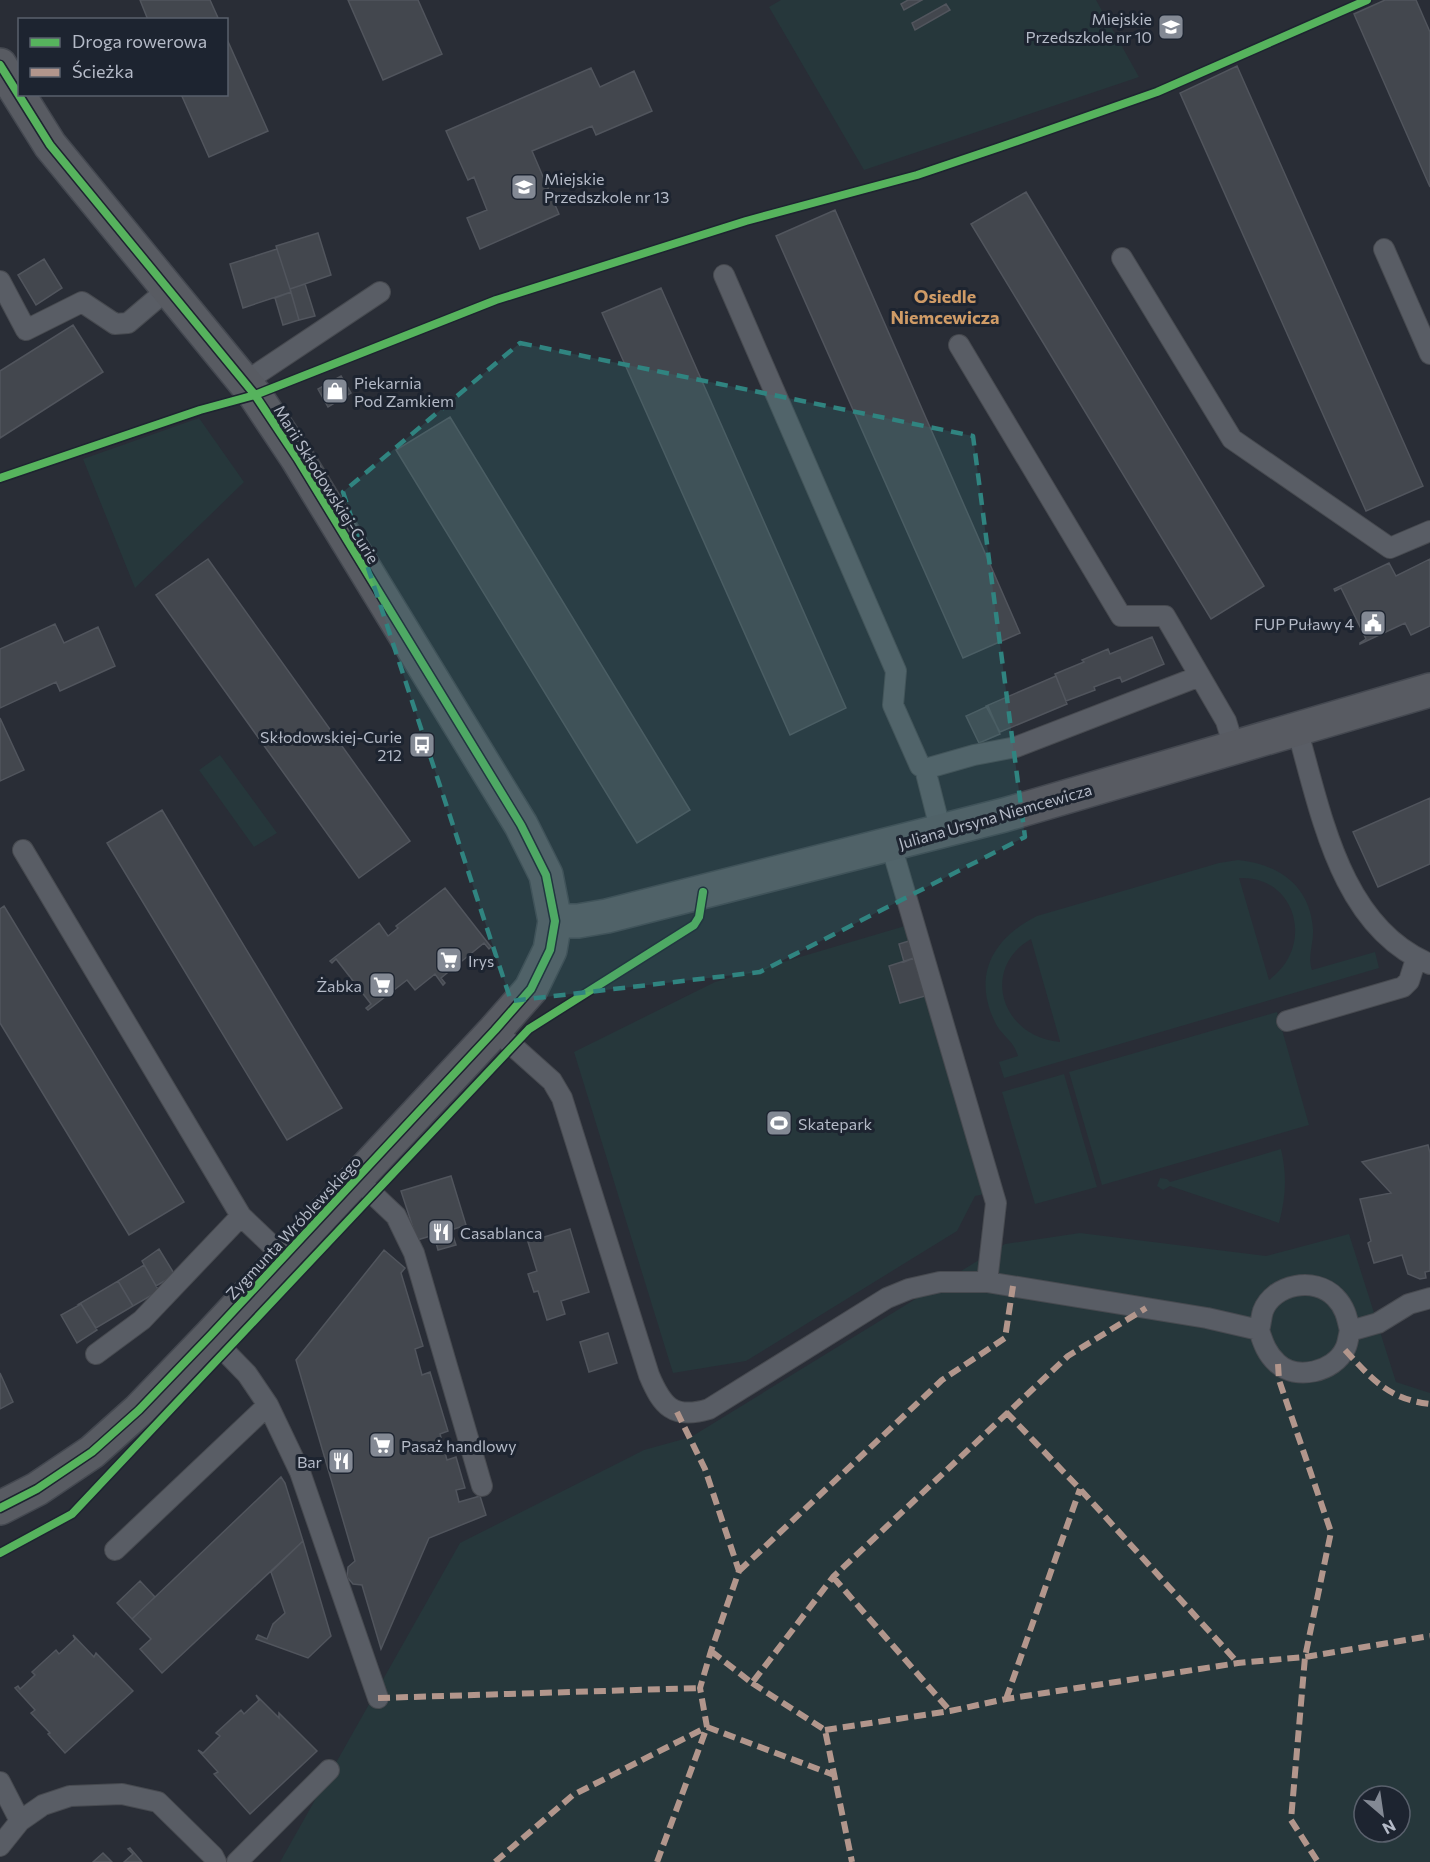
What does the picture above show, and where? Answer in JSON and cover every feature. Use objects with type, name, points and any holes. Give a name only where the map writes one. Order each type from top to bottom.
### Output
[{"type":"street","name":"Marii Skłodowskiej-Curie","points":[[0,65],[18,94]]},
{"type":"street","name":"Marii Skłodowskiej-Curie","points":[[19,96],[50,145],[245,382],[297,458],[521,825],[546,875],[555,921]]},
{"type":"street","name":"Juliana Ursyna Niemcewicza","points":[[555,921],[578,921],[607,916],[941,832],[1430,690]]},
{"type":"street","name":"Zygmunta Wróblewskiego","points":[[0,1508],[38,1489],[92,1452],[139,1410],[210,1336],[531,989],[550,950],[555,921]]},
{"type":"lane","points":[[1384,249],[1430,354]]},
{"type":"lane","points":[[1122,258],[1232,439],[1390,548],[1430,531]]},
{"type":"lane","points":[[724,275],[896,671],[893,705],[920,766],[926,769],[974,755],[1016,747],[1200,676]]},
{"type":"lane","points":[[0,281],[26,330],[82,302],[115,324],[128,323],[168,289]]},
{"type":"lane","points":[[245,382],[380,292]]},
{"type":"lane","points":[[959,345],[1121,616],[1165,616],[1226,721],[1234,747]]},
{"type":"lane","points":[[1287,1021],[1403,987],[1423,961],[1393,941],[1376,925],[1360,906],[1346,881],[1330,842],[1297,729]]},
{"type":"lane","points":[[926,769],[941,832]]},
{"type":"lane","points":[[891,845],[995,1197],[987,1282]]},
{"type":"lane","points":[[23,850],[241,1216],[283,1257]]},
{"type":"lane","points":[[495,1030],[552,1081],[562,1098],[649,1375],[664,1404],[676,1412],[693,1414],[708,1409],[887,1298],[909,1289],[940,1282],[987,1282],[1207,1318],[1259,1330]]},
{"type":"lane","points":[[356,1178],[396,1216],[414,1253],[482,1486]]},
{"type":"lane","points":[[96,1354],[142,1320],[241,1216]]},
{"type":"lane","points":[[1295,1285],[1316,1286],[1334,1295],[1346,1311],[1350,1331],[1345,1350],[1333,1364],[1314,1372],[1296,1372],[1278,1364],[1265,1349],[1259,1330],[1263,1310],[1276,1294],[1295,1285]]},
{"type":"lane","points":[[1350,1331],[1378,1323],[1409,1304],[1430,1298]]},
{"type":"lane","points":[[210,1336],[247,1374],[268,1405],[300,1472],[378,1698]]},
{"type":"lane","points":[[115,1550],[268,1405]]},
{"type":"lane","points":[[237,1862],[329,1770]]},
{"type":"lane","points":[[0,1782],[20,1821]]},
{"type":"lane","points":[[0,1845],[20,1821],[43,1805],[70,1796],[122,1794],[158,1802],[213,1856],[216,1862]]},
{"type":"highlighted area","points":[[520,343],[973,436],[1025,837],[760,972],[511,1001],[343,492]]},
{"type":"shaded area","points":[[781,0],[1096,0],[1139,77],[864,170],[769,7]]},
{"type":"shaded area","points":[[199,418],[244,482],[135,588],[83,459]]},
{"type":"shaded area","points":[[220,755],[277,833],[254,847],[199,770]]},
{"type":"shaded area","points":[[1238,860],[1266,866],[1279,872],[1298,889],[1306,900],[1311,914],[1313,940],[1310,960],[1312,970],[1375,952],[1379,968],[1004,1078],[999,1062],[1018,1056],[995,1022],[988,1005],[986,989],[991,960],[998,947],[1009,935],[1037,916],[1219,863]],"holes":[[[1239,878],[1259,880],[1274,888],[1286,900],[1293,915],[1295,932],[1292,949],[1284,966],[1269,980]],[[1031,939],[1060,1041],[1060,1042],[1040,1037],[1023,1028],[1011,1015],[1004,999],[1002,983],[1006,967],[1015,952]]]},
{"type":"shaded area","name":"Skatepark","points":[[905,926],[909,941],[899,944],[904,962],[890,966],[901,1002],[925,996],[985,1194],[975,1196],[957,1231],[746,1361],[673,1373],[574,1052],[715,982]]},
{"type":"shaded area","points":[[1277,1012],[1309,1125],[1102,1185],[1069,1072]]},
{"type":"shaded area","points":[[1064,1074],[1097,1187],[1035,1204],[1002,1092]]},
{"type":"shaded area","points":[[1281,1149],[1285,1186],[1279,1223],[1170,1186],[1163,1190],[1157,1186],[1160,1178],[1170,1182]]},
{"type":"shaded area","points":[[1080,1233],[1266,1256],[1349,1234],[1396,1382],[1430,1393],[1430,1862],[280,1862],[460,1543],[644,1450],[691,1437],[1005,1244]]},
{"type":"building","points":[[140,0],[210,0],[218,18],[147,18]]},
{"type":"building","points":[[348,0],[418,0],[442,54],[383,80]]},
{"type":"building","points":[[908,0],[922,0],[904,10],[901,4]]},
{"type":"building","points":[[1385,0],[1416,0],[1430,32],[1430,187],[1354,14]]},
{"type":"building","points":[[946,4],[950,10],[915,30],[912,23]]},
{"type":"building","points":[[228,41],[268,131],[209,157],[182,96],[228,96]]},
{"type":"building","points":[[1237,66],[1423,486],[1366,511],[1180,93]]},
{"type":"building","points":[[591,68],[600,87],[634,71],[652,111],[596,135],[592,126],[532,151],[559,214],[480,249],[467,218],[487,210],[474,177],[468,180],[446,131]]},
{"type":"building","points":[[1026,192],[1264,586],[1211,619],[971,224]]},
{"type":"building","points":[[835,210],[1020,633],[963,658],[776,236]]},
{"type":"building","points":[[318,233],[331,275],[290,289],[276,246]]},
{"type":"building","points":[[277,249],[291,292],[243,308],[230,264]]},
{"type":"building","points":[[44,259],[62,288],[36,305],[18,275]]},
{"type":"building","points":[[305,284],[315,316],[299,320],[290,289]]},
{"type":"building","points":[[661,288],[846,708],[790,735],[602,313]]},
{"type":"building","points":[[291,292],[299,320],[283,325],[275,298]]},
{"type":"building","points":[[73,325],[103,372],[0,438],[0,371]]},
{"type":"building","name":"Piekarnia Pod Zamkiem","points":[[341,376],[351,393],[328,407],[318,389]]},
{"type":"building","points":[[450,417],[690,810],[637,843],[396,450]]},
{"type":"building","points":[[208,559],[410,841],[359,878],[156,595]]},
{"type":"building","points":[[1430,559],[1430,626],[1411,635],[1405,623],[1360,644],[1366,639],[1341,588],[1335,591],[1334,589],[1389,563],[1396,576]]},
{"type":"building","points":[[55,624],[64,643],[98,627],[115,666],[60,691],[56,682],[0,708],[0,649]]},
{"type":"building","points":[[1152,637],[1164,664],[1122,682],[1120,677],[1066,701],[1055,674],[1108,649],[1110,654]]},
{"type":"building","points":[[1056,676],[1067,704],[1000,732],[986,706]]},
{"type":"building","points":[[988,706],[1000,734],[979,743],[966,716]]},
{"type":"building","points":[[0,718],[24,770],[0,781]]},
{"type":"building","points":[[1430,798],[1430,864],[1378,887],[1353,832]]},
{"type":"building","points":[[162,810],[342,1108],[287,1140],[107,843]]},
{"type":"building","points":[[445,888],[491,947],[489,949],[484,943],[441,978],[445,983],[443,985],[435,974],[415,990],[407,980],[368,1010],[366,1008],[371,1004],[336,959],[332,963],[330,961],[379,923],[388,936],[398,928],[396,926]]},
{"type":"building","points":[[4,906],[184,1202],[129,1235],[0,1023],[0,909]]},
{"type":"building","points":[[909,941],[914,958],[904,962],[899,944]]},
{"type":"building","points":[[914,958],[925,996],[900,1003],[889,966]]},
{"type":"building","points":[[1428,1145],[1430,1153],[1430,1271],[1425,1272],[1426,1278],[1420,1279],[1408,1274],[1402,1255],[1374,1263],[1360,1199],[1391,1193],[1362,1162]]},
{"type":"building","points":[[451,1176],[466,1225],[451,1230],[456,1245],[438,1250],[434,1235],[417,1240],[401,1191]]},
{"type":"building","points":[[570,1229],[589,1292],[561,1301],[565,1314],[547,1320],[538,1291],[534,1292],[528,1274],[537,1271],[528,1242]]},
{"type":"building","points":[[159,1249],[175,1275],[156,1286],[142,1261]]},
{"type":"building","name":"Pasaż handlowy","points":[[384,1250],[405,1268],[401,1273],[423,1346],[415,1349],[422,1375],[430,1372],[448,1431],[440,1434],[447,1460],[456,1457],[465,1488],[456,1490],[459,1502],[480,1496],[486,1515],[429,1538],[381,1649],[362,1585],[353,1584],[347,1577],[348,1567],[355,1561],[296,1360]]},
{"type":"building","points":[[144,1265],[159,1291],[133,1306],[118,1281]]},
{"type":"building","points":[[118,1281],[133,1306],[96,1328],[79,1304]]},
{"type":"building","points":[[81,1304],[97,1330],[77,1343],[61,1315]]},
{"type":"building","points":[[608,1333],[617,1363],[589,1372],[580,1342]]},
{"type":"building","points":[[0,1373],[13,1402],[0,1409]]},
{"type":"building","points":[[281,1477],[285,1483],[303,1541],[162,1673],[140,1649],[151,1639],[132,1619]]},
{"type":"building","points":[[303,1541],[331,1636],[308,1658],[256,1639],[258,1635],[267,1639],[273,1624],[285,1613],[271,1572]]},
{"type":"building","points":[[140,1581],[155,1597],[132,1619],[117,1603]]},
{"type":"building","points":[[73,1635],[94,1657],[96,1653],[133,1691],[65,1753],[31,1713],[35,1710],[15,1688],[18,1686],[20,1689],[35,1675],[32,1672],[56,1650],[59,1654],[75,1639]]},
{"type":"building","points":[[256,1695],[279,1718],[279,1713],[317,1751],[250,1814],[214,1774],[218,1772],[198,1750],[203,1753],[220,1736],[216,1733],[241,1710],[244,1714],[259,1700]]},
{"type":"building","points":[[130,1848],[142,1862],[124,1862],[133,1854],[128,1849]]},
{"type":"building","points":[[103,1853],[112,1862],[93,1862]]},
{"type":"marked path","points":[[739,1571],[942,1380],[1005,1338],[1013,1286]]},
{"type":"marked path","points":[[711,1651],[752,1683],[833,1577],[1068,1356],[1146,1308]]},
{"type":"marked path","points":[[1345,1350],[1382,1386],[1403,1398],[1430,1404]]},
{"type":"marked path","points":[[1278,1364],[1279,1380],[1331,1532],[1305,1657],[1291,1820],[1318,1862]]},
{"type":"marked path","points":[[495,1862],[573,1795],[707,1727],[700,1688],[739,1571],[705,1469],[677,1412]]},
{"type":"marked path","points":[[1006,1412],[1080,1489],[1238,1663]]},
{"type":"marked path","points":[[1006,1699],[1080,1489]]},
{"type":"marked path","points":[[833,1577],[950,1711]]},
{"type":"marked path","points":[[825,1730],[950,1711],[1006,1699],[1238,1663],[1305,1657],[1430,1636]]},
{"type":"marked path","points":[[752,1683],[825,1730],[852,1862]]},
{"type":"marked path","points":[[378,1698],[700,1688]]},
{"type":"marked path","points":[[657,1862],[707,1727],[834,1775]]},
{"type":"cycle path","points":[[0,478],[200,410],[255,395],[496,300],[746,221],[917,175],[1000,147],[1157,92],[1367,0]]},
{"type":"cycle path","points":[[0,65],[18,94]]},
{"type":"cycle path","points":[[0,1508],[37,1489],[92,1452],[139,1410],[210,1336],[531,989],[550,950],[555,921],[546,875],[521,825],[297,458],[255,395],[50,145],[19,96]]},
{"type":"cycle path","points":[[0,1553],[72,1514],[529,1029],[694,925],[699,917],[703,892]]},
{"type":"place","name":"Miejskie Przedszkole nr 10","points":[[1171,27]]},
{"type":"place","name":"Miejskie Przedszkole nr 13","points":[[524,187]]},
{"type":"place","name":"Piekarnia Pod Zamkiem","points":[[335,391]]},
{"type":"place","name":"FUP Puławy 4","points":[[1373,623]]},
{"type":"place","name":"Skłodowskiej-Curie 212","points":[[422,745]]},
{"type":"place","name":"Irys","points":[[449,960]]},
{"type":"place","name":"Żabka","points":[[382,985]]},
{"type":"place","name":"Skatepark","points":[[779,1123]]},
{"type":"place","name":"Casablanca","points":[[441,1232]]},
{"type":"place","name":"Pasaż handlowy","points":[[382,1445]]},
{"type":"place","name":"Bar","points":[[341,1461]]},
{"type":"district","name":"Osiedle Niemcewicza","points":[[945,306]]}]
